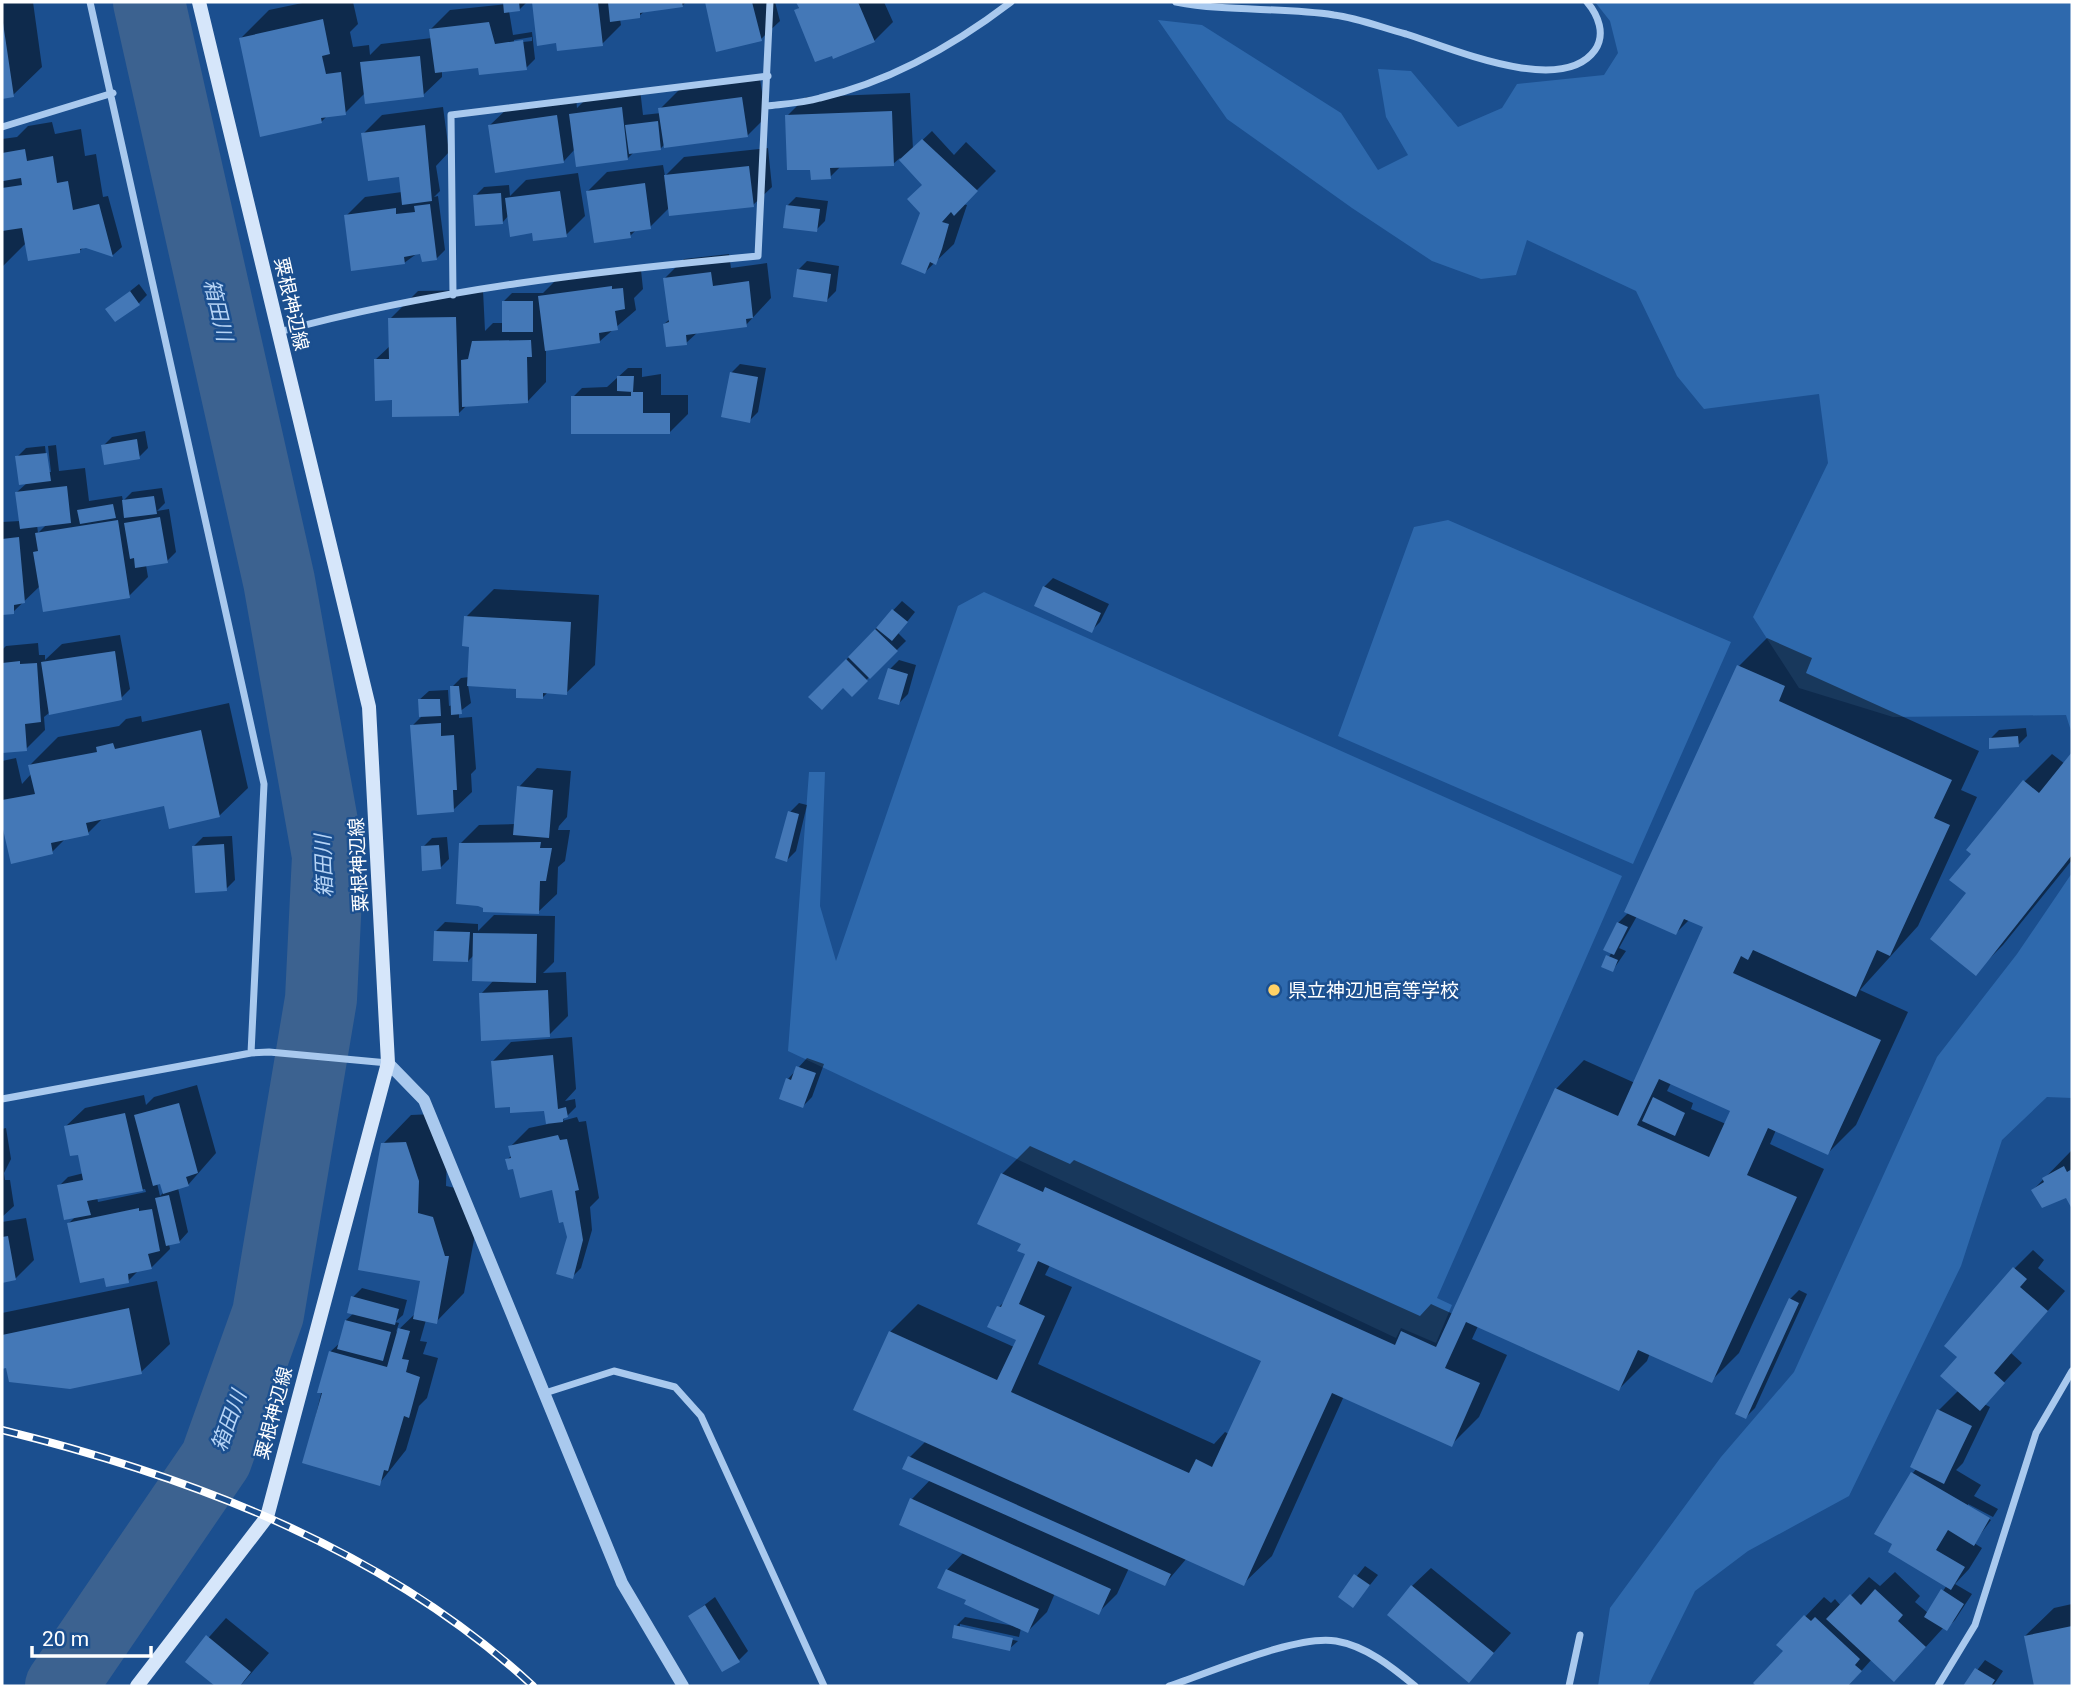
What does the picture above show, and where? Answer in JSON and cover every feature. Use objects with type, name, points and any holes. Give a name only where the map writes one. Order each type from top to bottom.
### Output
[{"type":"main road","name":"粟根神辺線","points":[[137,1686],[267,1517],[388,1063],[369,707],[200,2]]},
{"type":"street","points":[[90,2],[113,93],[264,784],[251,1053]]},
{"type":"street","points":[[279,332],[362,309],[640,267],[758,256],[770,2]]},
{"type":"street","points":[[767,106],[821,98],[899,71],[979,27],[1011,2]]},
{"type":"street","points":[[1176,2],[1210,9],[1336,15],[1535,72],[1580,65],[1587,61],[1598,45],[1599,17],[1587,2]]},
{"type":"street","points":[[453,295],[452,115],[768,76]]},
{"type":"street","points":[[2,127],[113,93]]},
{"type":"street","points":[[2,1099],[251,1053],[269,1052],[388,1063],[424,1100],[622,1583],[684,1686]]},
{"type":"street","points":[[545,1393],[614,1371],[675,1387],[701,1416],[824,1686]]},
{"type":"street","points":[[1938,1686],[1975,1625],[2035,1433],[2072,1371]]},
{"type":"street","points":[[1569,1686],[1580,1634]]},
{"type":"street","points":[[1169,1686],[1305,1641],[1335,1640],[1368,1651],[1415,1686]]},
{"type":"shaded area","points":[[1595,2],[2072,2],[2072,734],[2066,715],[1893,717],[1799,688],[1753,617],[1828,463],[1819,394],[1704,409],[1677,376],[1636,291],[1527,240],[1516,275],[1481,279],[1432,261],[1227,119],[1158,20],[1202,25],[1341,113],[1378,170],[1408,155],[1386,117],[1378,69],[1411,71],[1458,127],[1502,108],[1517,84],[1604,75],[1618,53],[1610,21]]},
{"type":"shaded area","points":[[1448,520],[1731,642],[1633,864],[1338,736],[1414,527]]},
{"type":"shaded area","points":[[984,592],[1622,876],[1437,1298],[1452,1305],[1436,1343],[1401,1328],[1396,1338],[788,1051],[809,772],[825,772],[820,906],[836,961],[958,606]]},
{"type":"shaded area","points":[[2072,873],[2072,1098],[2047,1097],[2002,1140],[1961,1266],[1849,1496],[1748,1551],[1695,1591],[1648,1686],[1598,1686],[1610,1608],[1721,1457],[1794,1372],[1937,1057],[2017,954]]},
{"type":"building","points":[[503,2],[519,2],[520,11],[504,13]]},
{"type":"building","points":[[532,2],[598,2],[603,46],[557,51],[556,43],[537,46]]},
{"type":"building","points":[[608,2],[682,2],[683,7],[640,13],[640,18],[610,22]]},
{"type":"building","points":[[705,2],[752,2],[762,41],[716,52]]},
{"type":"building","points":[[796,2],[858,2],[875,42],[833,59],[832,56],[815,62],[794,10],[799,8]]},
{"type":"building","points":[[2,16],[14,97],[2,99]]},
{"type":"building","points":[[323,19],[330,54],[322,56],[326,74],[341,72],[346,115],[321,118],[322,123],[260,137],[239,38]]},
{"type":"building","points":[[489,22],[495,44],[523,40],[527,70],[479,75],[478,68],[435,73],[429,29]]},
{"type":"building","points":[[420,56],[424,97],[365,104],[360,62]]},
{"type":"building","points":[[742,97],[748,137],[664,148],[658,108]]},
{"type":"building","points":[[622,107],[628,160],[576,167],[569,114]]},
{"type":"building","points":[[892,111],[894,166],[830,168],[831,179],[811,180],[810,170],[787,170],[785,115]]},
{"type":"building","points":[[557,115],[564,163],[495,173],[488,125]]},
{"type":"building","points":[[658,121],[661,150],[629,154],[625,125]]},
{"type":"building","points":[[425,125],[432,201],[402,205],[399,177],[368,181],[361,133]]},
{"type":"building","points":[[922,139],[978,191],[954,216],[951,212],[942,222],[949,224],[942,249],[936,265],[930,262],[925,274],[901,264],[920,213],[907,199],[922,185],[899,160]]},
{"type":"building","points":[[25,149],[27,161],[53,156],[57,183],[68,181],[73,210],[99,204],[113,257],[86,248],[80,249],[80,253],[28,261],[22,228],[2,231],[2,188],[22,185],[21,178],[3,181],[2,153]]},
{"type":"building","points":[[749,166],[754,207],[669,216],[664,175]]},
{"type":"building","points":[[645,183],[651,229],[630,232],[631,238],[594,243],[586,191]]},
{"type":"building","points":[[560,191],[567,237],[533,241],[532,233],[510,237],[505,198]]},
{"type":"building","points":[[501,193],[503,224],[475,226],[473,195]]},
{"type":"building","points":[[430,204],[437,260],[422,262],[420,254],[404,257],[405,264],[351,271],[344,215],[396,208],[396,214],[415,212],[414,206]]},
{"type":"building","points":[[786,205],[820,209],[817,232],[783,228]]},
{"type":"building","points":[[797,269],[831,274],[827,302],[793,297]]},
{"type":"building","points":[[711,272],[713,286],[749,281],[753,318],[746,319],[747,327],[686,335],[687,345],[666,347],[663,324],[669,322],[663,278]]},
{"type":"building","points":[[612,286],[612,289],[623,288],[625,309],[615,311],[618,330],[599,333],[600,343],[545,351],[538,296]]},
{"type":"building","points":[[130,291],[140,305],[115,322],[105,309]]},
{"type":"building","points":[[502,301],[533,301],[533,332],[502,332]]},
{"type":"building","points":[[456,317],[459,416],[392,417],[392,400],[375,401],[374,359],[389,359],[388,318]]},
{"type":"building","points":[[531,340],[532,357],[527,357],[528,403],[462,407],[461,360],[468,359],[472,341]]},
{"type":"building","points":[[730,372],[758,377],[750,423],[721,417]]},
{"type":"building","points":[[617,376],[634,376],[633,392],[617,391]]},
{"type":"building","points":[[631,392],[643,392],[643,413],[670,413],[670,434],[571,434],[571,396],[631,396]]},
{"type":"building","points":[[137,439],[140,459],[104,465],[101,445]]},
{"type":"building","points":[[47,453],[51,481],[19,485],[15,456]]},
{"type":"building","points":[[67,486],[71,523],[20,529],[15,492]]},
{"type":"building","points":[[154,496],[157,514],[124,518],[122,500]]},
{"type":"building","points":[[113,504],[116,518],[80,524],[77,510]]},
{"type":"building","points":[[160,517],[168,563],[135,568],[134,558],[130,559],[124,523]]},
{"type":"building","points":[[118,520],[130,598],[43,612],[33,552],[38,551],[35,533]]},
{"type":"building","points":[[19,537],[25,603],[14,605],[14,614],[2,615],[2,539]]},
{"type":"building","points":[[1043,586],[1101,613],[1092,633],[1034,606]]},
{"type":"building","points":[[892,609],[908,622],[892,641],[876,628]]},
{"type":"building","points":[[464,616],[571,622],[567,695],[543,693],[543,699],[516,698],[516,689],[467,686],[469,647],[462,646]]},
{"type":"building","points":[[875,629],[898,651],[870,679],[848,657]]},
{"type":"building","points":[[115,651],[122,700],[49,715],[41,662]]},
{"type":"building","points":[[846,659],[868,681],[852,697],[843,688],[822,710],[808,697]]},
{"type":"building","points":[[20,661],[20,664],[37,663],[41,722],[25,724],[27,751],[2,753],[2,663]]},
{"type":"building","points":[[1737,665],[1785,686],[1779,701],[1952,780],[1934,818],[1950,825],[1890,956],[1877,950],[1856,997],[1753,950],[1748,960],[1741,956],[1733,973],[1881,1040],[1828,1155],[1768,1128],[1747,1175],[1797,1197],[1712,1383],[1638,1350],[1619,1391],[1466,1322],[1445,1368],[1480,1383],[1452,1447],[1332,1393],[1244,1586],[853,1410],[889,1331],[997,1380],[1016,1340],[987,1327],[997,1306],[1001,1307],[1025,1254],[1017,1251],[1021,1244],[977,1224],[1001,1173],[1043,1192],[1045,1187],[1395,1345],[1401,1331],[1436,1347],[1555,1088],[1618,1116],[1703,927],[1684,919],[1676,935],[1624,912]],"holes":[[[1659,1079],[1730,1111],[1709,1157],[1637,1125]],[[1038,1261],[1261,1361],[1212,1467],[1196,1459],[1189,1473],[1011,1392],[1045,1316],[1019,1304]]]},
{"type":"building","points":[[888,668],[908,674],[899,705],[878,699]]},
{"type":"building","points":[[450,686],[459,686],[462,714],[451,715]]},
{"type":"building","points":[[418,699],[440,699],[441,716],[419,717]]},
{"type":"building","points":[[441,723],[441,736],[454,735],[457,790],[453,790],[454,812],[417,815],[410,725]]},
{"type":"building","points":[[201,730],[220,817],[169,829],[164,806],[86,823],[89,835],[51,843],[53,854],[11,864],[2,825],[2,800],[35,794],[28,765],[97,752],[96,747],[113,743],[115,749]]},
{"type":"building","points":[[2018,736],[2019,747],[1989,749],[1989,738]]},
{"type":"building","points":[[2072,752],[2072,855],[1976,976],[1930,939],[1966,893],[1949,880],[1971,854],[1966,850],[2023,780],[2039,793]]},
{"type":"building","points":[[517,786],[553,790],[549,838],[513,835]]},
{"type":"building","points":[[788,811],[799,814],[787,862],[775,858]]},
{"type":"building","points":[[541,842],[540,848],[552,848],[546,881],[540,881],[539,914],[483,912],[483,908],[478,906],[456,904],[459,843]]},
{"type":"building","points":[[224,844],[227,891],[195,893],[192,846]]},
{"type":"building","points":[[439,845],[441,869],[422,871],[421,846]]},
{"type":"building","points":[[1617,922],[1628,927],[1614,955],[1603,950]]},
{"type":"building","points":[[434,931],[470,932],[468,962],[433,961]]},
{"type":"building","points":[[473,933],[537,934],[536,983],[472,981]]},
{"type":"building","points":[[1606,955],[1618,960],[1613,972],[1601,967]]},
{"type":"building","points":[[548,990],[550,1037],[481,1041],[479,993]]},
{"type":"building","points":[[553,1055],[558,1109],[566,1107],[568,1117],[563,1119],[563,1122],[546,1124],[544,1111],[510,1113],[510,1107],[495,1108],[491,1061]]},
{"type":"building","points":[[796,1066],[816,1073],[803,1108],[779,1099],[786,1078],[791,1080]]},
{"type":"building","points":[[1653,1097],[1685,1113],[1675,1136],[1642,1121]]},
{"type":"building","points":[[179,1103],[198,1173],[186,1177],[189,1186],[163,1194],[160,1184],[153,1186],[134,1115]]},
{"type":"building","points":[[125,1113],[143,1191],[87,1201],[91,1215],[64,1220],[57,1185],[83,1180],[78,1155],[70,1156],[64,1126]]},
{"type":"building","points":[[558,1135],[560,1140],[567,1139],[579,1190],[575,1191],[583,1240],[573,1279],[556,1274],[567,1237],[563,1222],[559,1223],[552,1190],[520,1198],[513,1169],[508,1170],[505,1159],[511,1158],[508,1146]]},
{"type":"building","points":[[406,1142],[419,1181],[418,1213],[433,1217],[445,1256],[449,1256],[437,1324],[413,1319],[420,1281],[358,1270],[381,1143]]},
{"type":"building","points":[[2064,1166],[2067,1172],[2072,1169],[2072,1209],[2066,1198],[2042,1208],[2031,1190],[2044,1182],[2042,1178]]},
{"type":"building","points":[[169,1195],[180,1243],[166,1246],[155,1198]]},
{"type":"building","points":[[139,1208],[139,1211],[152,1209],[160,1251],[148,1254],[152,1269],[128,1274],[129,1283],[106,1287],[104,1278],[80,1283],[67,1223]]},
{"type":"building","points":[[8,1236],[16,1280],[2,1283],[2,1237]]},
{"type":"building","points":[[2013,1267],[2027,1279],[2020,1287],[2048,1311],[1994,1373],[2005,1383],[1980,1411],[1940,1376],[1957,1357],[1944,1346]]},
{"type":"building","points":[[351,1296],[399,1309],[395,1325],[347,1313]]},
{"type":"building","points":[[1789,1298],[1799,1303],[1746,1419],[1735,1414]]},
{"type":"building","points":[[129,1308],[142,1374],[70,1389],[9,1382],[6,1368],[2,1369],[2,1335]]},
{"type":"building","points":[[345,1320],[391,1332],[383,1361],[337,1349]]},
{"type":"building","points":[[398,1328],[410,1331],[402,1359],[409,1360],[406,1372],[420,1377],[409,1418],[404,1416],[388,1471],[384,1470],[380,1486],[302,1463],[322,1393],[317,1393],[329,1351],[387,1367]]},
{"type":"building","points":[[1937,1409],[1972,1426],[1944,1484],[1910,1467]]},
{"type":"building","points":[[908,1456],[1171,1574],[1165,1586],[902,1469]]},
{"type":"building","points":[[1911,1472],[1990,1518],[1974,1546],[1948,1530],[1936,1550],[1965,1567],[1951,1590],[1888,1552],[1892,1544],[1874,1534]]},
{"type":"building","points":[[910,1498],[1111,1589],[1099,1615],[899,1525]]},
{"type":"building","points":[[946,1569],[1039,1609],[1028,1633],[964,1604],[966,1600],[937,1588]]},
{"type":"building","points":[[1354,1574],[1370,1585],[1353,1608],[1338,1597]]},
{"type":"building","points":[[1411,1585],[1494,1653],[1469,1683],[1387,1615]]},
{"type":"building","points":[[1875,1589],[1903,1615],[1898,1621],[1926,1647],[1894,1682],[1826,1619],[1850,1594],[1861,1605]]},
{"type":"building","points":[[1941,1589],[1964,1604],[1947,1631],[1924,1617]]},
{"type":"building","points":[[705,1605],[740,1662],[722,1672],[688,1616]]},
{"type":"building","points":[[1804,1615],[1811,1621],[1815,1617],[1860,1659],[1855,1665],[1862,1671],[1848,1686],[1756,1686],[1753,1683],[1783,1651],[1776,1645]]},
{"type":"building","points":[[954,1625],[1013,1638],[1010,1651],[952,1638]]},
{"type":"building","points":[[2072,1626],[2072,1686],[2034,1686],[2024,1636]]},
{"type":"building","points":[[206,1635],[251,1672],[240,1686],[215,1686],[185,1662]]},
{"type":"building","points":[[1975,1668],[1995,1680],[1991,1686],[1963,1686]]},
{"type":"waterway","name":"箱田川","points":[[61,1686],[216,1459],[268,1314],[321,999],[328,856],[279,581],[149,2]]},
{"type":"railway","points":[[2,1430],[145,1471],[284,1525],[351,1558],[415,1595],[476,1638],[533,1686]]},
{"type":"place","name":"県立神辺旭高等学校","points":[[1274,990]]}]
